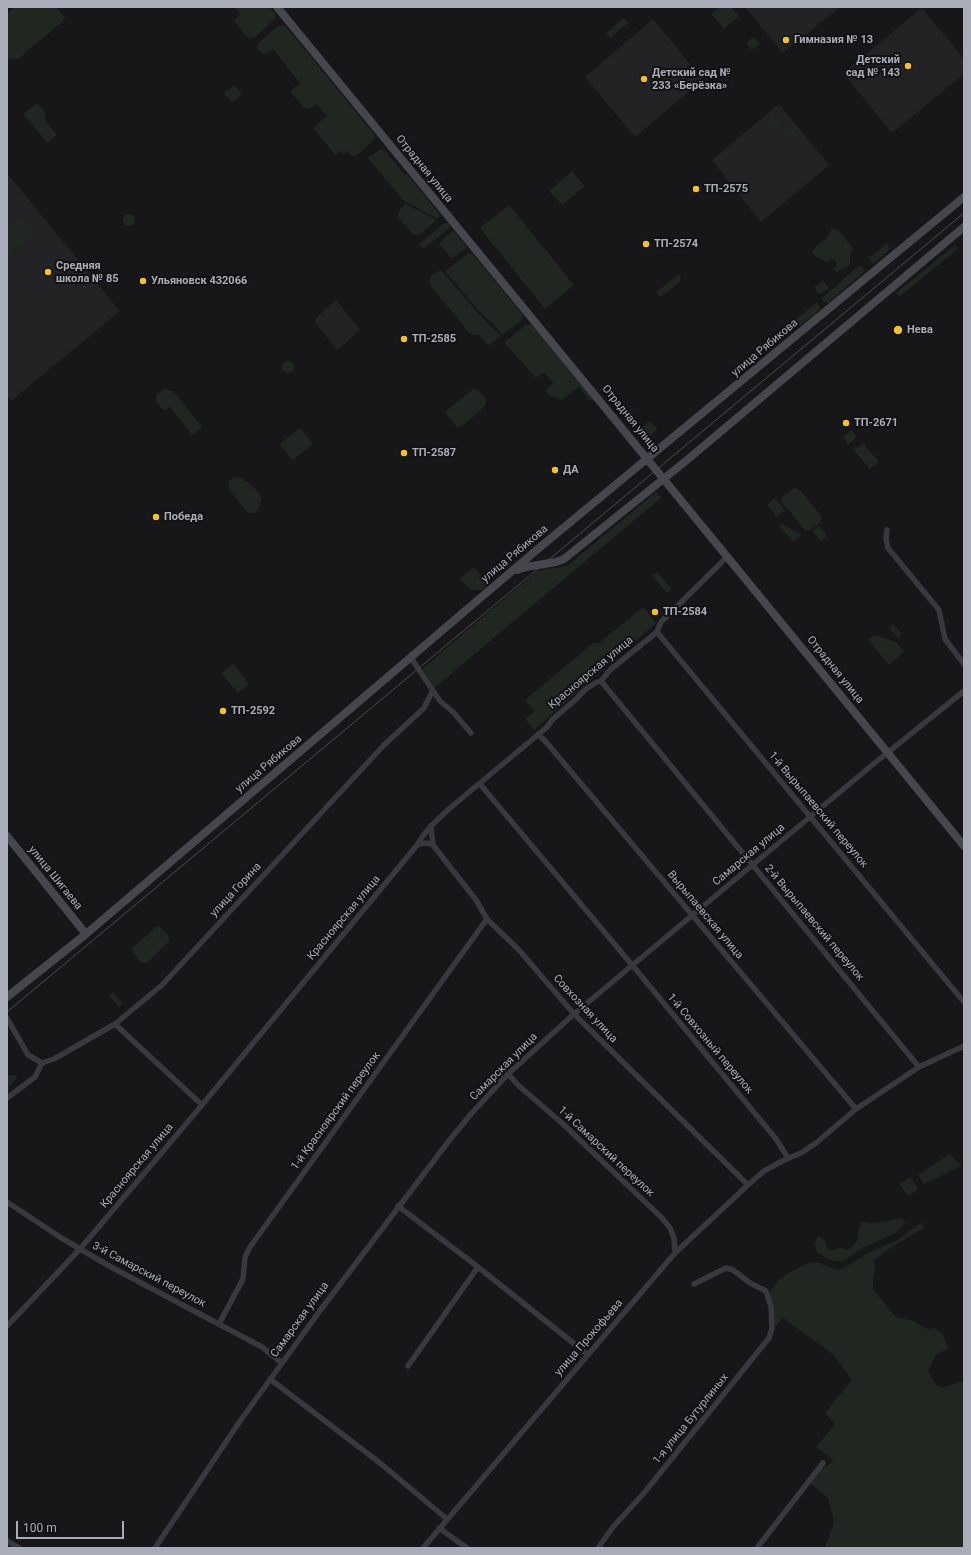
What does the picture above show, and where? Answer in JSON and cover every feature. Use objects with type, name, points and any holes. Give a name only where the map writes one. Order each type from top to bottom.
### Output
[{"type":"main road","name":"Отрадная улица","points":[[278,7],[964,846]]},
{"type":"main road","name":"улица Рябикова","points":[[7,997],[86,934],[539,548],[964,197]]},
{"type":"main road","points":[[512,572],[526,566],[556,562],[564,559],[664,478],[964,227]]},
{"type":"main road","name":"улица Шигаева","points":[[7,836],[86,934]]},
{"type":"street","points":[[887,530],[886,539],[888,548],[940,610],[944,639],[964,664]]},
{"type":"street","name":"Красноярская улица","points":[[7,1326],[80,1249],[202,1105],[418,844],[431,826],[450,808],[546,728],[558,714],[589,686],[601,681],[610,670],[657,632],[661,622],[728,556]]},
{"type":"street","name":"1-й Вырыпаевский переулок","points":[[657,632],[964,1002]]},
{"type":"street","points":[[411,658],[432,692],[458,717],[471,733]]},
{"type":"street","name":"2-й Вырыпаевский переулок","points":[[601,681],[919,1067]]},
{"type":"street","name":"Самарская улица","points":[[155,1548],[217,1454],[270,1379],[398,1206],[461,1126],[508,1074],[574,1014],[811,816],[964,691]]},
{"type":"street","name":"улица Горина","points":[[42,1063],[54,1059],[115,1024],[162,985],[384,745],[424,708],[432,692]]},
{"type":"street","name":"Вырыпаевская улица","points":[[538,734],[552,748],[856,1109]]},
{"type":"street","name":"1-й Совхозный переулок","points":[[480,784],[776,1139],[788,1158]]},
{"type":"street","points":[[418,844],[433,845],[431,826]]},
{"type":"street","name":"Совхозная улица","points":[[433,845],[476,900],[487,919],[519,950],[574,1014],[748,1185]]},
{"type":"street","name":"1-й Красноярский переулок","points":[[219,1324],[243,1279],[245,1257],[250,1247],[487,919]]},
{"type":"street","points":[[7,1018],[28,1055],[42,1063],[35,1077],[7,1098]]},
{"type":"street","points":[[115,1024],[202,1105]]},
{"type":"street","points":[[788,1158],[800,1153],[816,1143],[856,1109],[919,1067],[964,1046]]},
{"type":"street","name":"1-й Самарский переулок","points":[[508,1074],[519,1086],[563,1124],[662,1218],[672,1233],[675,1253]]},
{"type":"street","name":"улица Прокофьева","points":[[422,1548],[675,1253],[764,1171],[788,1158]]},
{"type":"street","name":"3-й Самарский переулок","points":[[7,1202],[111,1267],[262,1346],[282,1363]]},
{"type":"street","points":[[398,1206],[478,1267],[587,1354]]},
{"type":"street","points":[[408,1366],[478,1267]]},
{"type":"street","name":"1-я улица Бутурлиных","points":[[598,1548],[613,1527],[644,1493],[769,1338],[772,1328],[770,1307],[766,1291],[750,1283],[733,1270],[726,1268],[694,1284]]},
{"type":"street","points":[[270,1379],[380,1463],[447,1519]]},
{"type":"street","points":[[757,1548],[823,1462]]},
{"type":"street","points":[[439,1528],[467,1548]]},
{"type":"street","points":[[7,1540],[19,1548]]},
{"type":"shaded area","points":[[15,7],[56,7],[65,17],[63,21],[18,59],[7,58],[7,13]]},
{"type":"shaded area","points":[[235,7],[270,7],[276,15],[275,19],[255,37],[249,38],[234,21],[240,14]]},
{"type":"shaded area","points":[[719,7],[731,7],[739,16],[724,29],[711,14]]},
{"type":"shaded area","name":"Гимназия № 13","points":[[745,7],[840,7],[783,53]]},
{"type":"shaded area","name":"Детский сад № 143","points":[[922,8],[964,59],[964,74],[892,133],[843,73]]},
{"type":"shaded area","points":[[624,18],[628,23],[610,38],[606,33]]},
{"type":"shaded area","name":"Детский сад № 233 «Берёзка»","points":[[653,19],[703,80],[635,137],[585,77]]},
{"type":"shaded area","points":[[283,25],[288,29],[374,134],[375,138],[372,142],[356,156],[351,156],[348,151],[344,154],[341,151],[335,155],[313,128],[327,116],[317,104],[310,109],[304,108],[290,91],[300,83],[273,49],[264,54],[257,49],[258,43],[278,26]]},
{"type":"shaded area","points":[[754,37],[760,44],[752,50],[746,43]]},
{"type":"shaded area","points":[[234,85],[242,94],[232,103],[224,93]]},
{"type":"shaded area","points":[[37,103],[47,115],[44,118],[57,135],[47,143],[23,114]]},
{"type":"shaded area","points":[[779,104],[829,165],[761,222],[712,160]]},
{"type":"shaded area","points":[[772,117],[776,117],[780,123],[776,129],[772,129],[768,125],[768,121]]},
{"type":"shaded area","points":[[787,127],[791,127],[793,128],[793,136],[787,137],[784,134],[784,130]]},
{"type":"shaded area","points":[[381,149],[386,152],[405,175],[407,174],[439,213],[440,215],[438,219],[404,201],[368,158]]},
{"type":"shaded area","points":[[572,171],[585,186],[562,205],[549,191]]},
{"type":"shaded area","name":"Средняя школа № 85","points":[[7,173],[120,311],[11,401],[7,396]]},
{"type":"shaded area","points":[[406,204],[437,220],[419,235],[414,235],[400,220],[398,215],[400,209]]},
{"type":"shaded area","points":[[509,205],[574,285],[545,309],[480,228]]},
{"type":"shaded area","points":[[131,214],[134,215],[134,225],[127,226],[124,225],[123,218],[124,215]]},
{"type":"shaded area","points":[[21,217],[34,234],[7,256],[7,229]]},
{"type":"shaded area","points":[[444,223],[448,223],[451,227],[423,249],[419,244]]},
{"type":"shaded area","points":[[835,229],[840,232],[853,249],[850,254],[850,265],[837,272],[834,270],[837,263],[835,260],[832,259],[827,262],[815,256],[812,252],[817,245],[825,240],[831,230]]},
{"type":"shaded area","points":[[452,231],[454,231],[467,247],[452,259],[439,243]]},
{"type":"shaded area","points":[[887,243],[889,250],[873,264],[869,258]]},
{"type":"shaded area","points":[[955,245],[958,249],[899,297],[896,293]]},
{"type":"shaded area","points":[[469,253],[473,254],[523,315],[521,321],[502,335],[479,311],[445,271]]},
{"type":"shaded area","points":[[860,265],[865,271],[828,303],[821,299]]},
{"type":"shaded area","points":[[438,271],[442,271],[478,313],[501,336],[488,346],[480,335],[470,334],[431,286],[429,282],[431,276]]},
{"type":"shaded area","points":[[679,274],[681,277],[680,282],[662,296],[656,292]]},
{"type":"shaded area","points":[[823,281],[829,288],[820,295],[814,288]]},
{"type":"shaded area","points":[[336,300],[360,330],[337,350],[315,322],[317,317]]},
{"type":"shaded area","points":[[817,302],[820,309],[800,326],[793,322]]},
{"type":"shaded area","points":[[531,324],[593,399],[590,401],[579,387],[562,400],[550,396],[545,390],[553,383],[544,372],[536,378],[504,342],[526,325]]},
{"type":"shaded area","points":[[286,361],[290,361],[294,367],[290,373],[286,373],[282,369],[282,365]]},
{"type":"shaded area","points":[[164,389],[173,391],[202,427],[192,435],[170,407],[165,410],[161,408],[156,401],[157,394]]},
{"type":"shaded area","points":[[473,389],[478,390],[486,399],[486,403],[484,407],[462,426],[457,427],[446,414],[446,411]]},
{"type":"shaded area","points":[[650,421],[657,429],[650,436],[642,427]]},
{"type":"shaded area","points":[[300,428],[313,444],[292,460],[280,444]]},
{"type":"shaded area","points":[[852,430],[857,437],[848,444],[843,437]]},
{"type":"shaded area","points":[[863,443],[879,462],[870,469],[854,450]]},
{"type":"shaded area","points":[[234,477],[241,478],[253,486],[262,498],[259,509],[255,513],[246,511],[228,488],[229,481]]},
{"type":"shaded area","points":[[796,488],[800,490],[822,517],[820,523],[809,531],[804,529],[781,501],[783,496]]},
{"type":"shaded area","points":[[656,492],[661,498],[434,688],[422,669],[537,571],[567,566]]},
{"type":"shaded area","points":[[775,498],[785,510],[777,517],[767,505]]},
{"type":"shaded area","points":[[782,524],[802,535],[793,542],[780,526]]},
{"type":"shaded area","points":[[819,526],[827,536],[821,541],[813,531]]},
{"type":"shaded area","points":[[474,567],[487,584],[487,586],[482,590],[471,590],[459,579]]},
{"type":"shaded area","points":[[657,572],[672,589],[667,593],[652,576]]},
{"type":"shaded area","points":[[643,607],[656,623],[534,730],[525,719],[534,711],[525,700],[593,643],[599,643]]},
{"type":"shaded area","points":[[893,624],[902,634],[898,638],[889,628]]},
{"type":"shaded area","points":[[874,635],[896,642],[904,652],[889,665],[868,640]]},
{"type":"shaded area","points":[[234,664],[249,684],[238,693],[222,674]]},
{"type":"shaded area","points":[[157,926],[168,935],[169,941],[147,963],[142,963],[132,952],[132,948]]},
{"type":"shaded area","points":[[113,992],[123,1004],[119,1007],[109,996]]},
{"type":"shaded area","points":[[15,1075],[17,1077],[7,1092],[7,1076]]},
{"type":"shaded area","points":[[950,1154],[961,1166],[924,1184],[918,1175]]},
{"type":"shaded area","points":[[911,1177],[918,1190],[908,1196],[900,1184]]},
{"type":"shaded area","points":[[901,1218],[905,1222],[904,1225],[895,1233],[863,1248],[842,1261],[833,1261],[818,1253],[816,1250],[815,1242],[818,1236],[825,1240],[828,1249],[832,1250],[842,1248],[847,1250],[852,1247],[858,1239],[858,1230],[861,1223],[876,1223]]},
{"type":"shaded area","points":[[921,1222],[924,1228],[892,1247],[874,1260],[875,1269],[873,1289],[896,1317],[914,1321],[926,1329],[935,1328],[942,1333],[947,1344],[947,1349],[936,1355],[928,1371],[936,1385],[941,1388],[964,1381],[964,1497],[962,1502],[964,1504],[964,1548],[825,1548],[834,1523],[828,1498],[810,1483],[820,1470],[834,1461],[816,1447],[835,1424],[825,1413],[852,1380],[833,1354],[783,1318],[775,1326],[770,1294],[771,1290],[778,1281],[788,1273],[810,1262],[819,1263],[838,1270],[842,1269],[870,1252],[898,1240]]},
{"type":"tram line","points":[[7,1012],[964,213]]},
{"type":"place","name":"Гимназия № 13","points":[[786,40]]},
{"type":"place","name":"Детский сад № 143","points":[[908,66]]},
{"type":"place","name":"Детский сад № 233 «Берёзка»","points":[[644,79]]},
{"type":"place","name":"ТП-2575","points":[[696,189]]},
{"type":"place","name":"ТП-2574","points":[[646,244]]},
{"type":"place","name":"Средняя школа № 85","points":[[48,272]]},
{"type":"place","name":"Ульяновск 432066","points":[[143,281]]},
{"type":"place","name":"Нева","points":[[898,330]]},
{"type":"place","name":"ТП-2585","points":[[404,339]]},
{"type":"place","name":"ТП-2671","points":[[846,423]]},
{"type":"place","name":"ТП-2587","points":[[404,453]]},
{"type":"place","name":"ДА","points":[[555,470]]},
{"type":"place","name":"Победа","points":[[156,517]]},
{"type":"place","name":"ТП-2584","points":[[655,612]]},
{"type":"place","name":"ТП-2592","points":[[223,711]]}]
